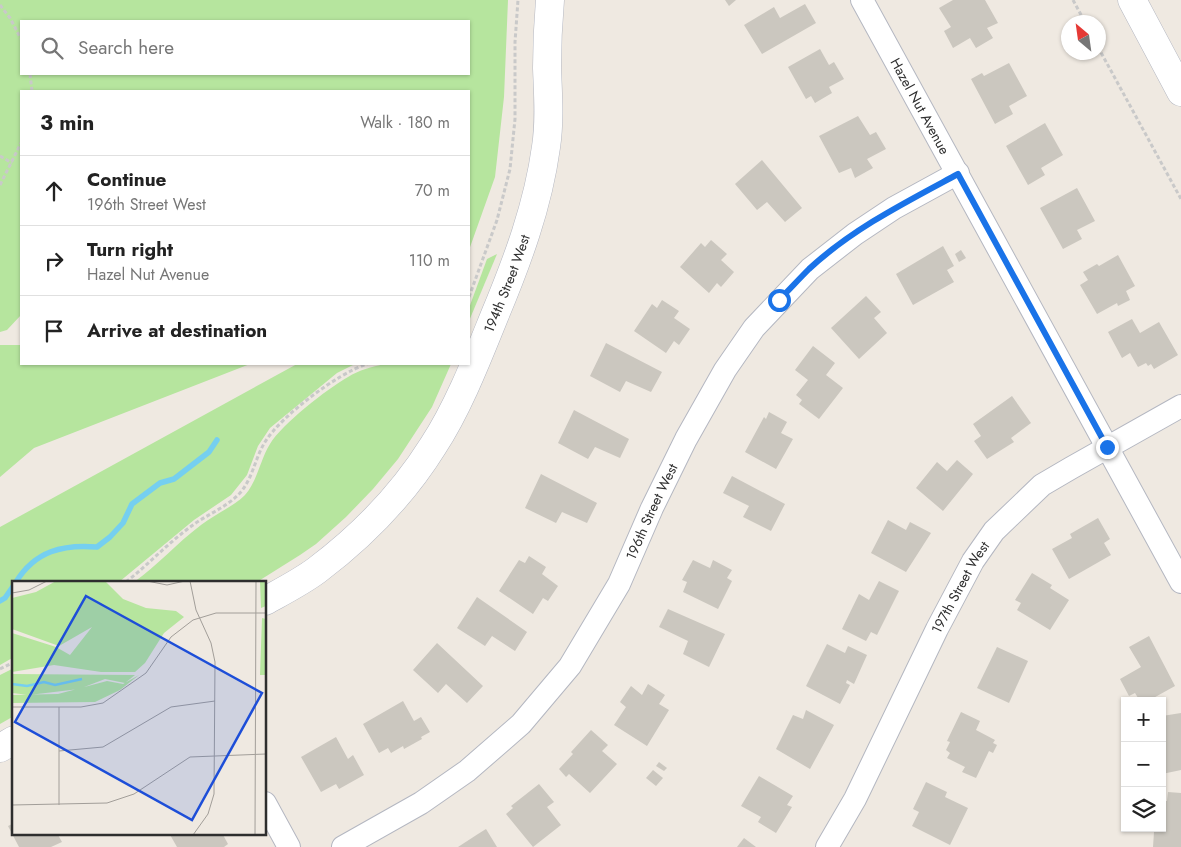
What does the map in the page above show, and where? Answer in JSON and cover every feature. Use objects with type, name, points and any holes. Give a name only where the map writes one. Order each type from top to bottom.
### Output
[{"type":"street","name":"194th Street West","points":[[266,600],[302,580],[336,555],[391,502],[433,447],[445,426],[479,354],[524,239],[538,194],[548,124],[547,40],[550,0]]},
{"type":"street","name":"Hazel Nut Avenue","points":[[862,0],[1181,582]]},
{"type":"street","points":[[1132,0],[1181,92]]},
{"type":"street","name":"196th Street West","points":[[343,847],[429,798],[467,771],[521,724],[570,666],[619,584],[652,508],[686,439],[725,370],[754,328],[810,268],[855,234],[894,208],[958,174]]},
{"type":"street","name":"197th Street West","points":[[827,847],[855,799],[936,629],[973,561],[994,531],[1042,485],[1181,406]]},
{"type":"street","points":[[0,748],[12,741]]},
{"type":"street","points":[[266,805],[289,847]]},
{"type":"path","points":[[470,294],[497,220],[510,169],[515,119],[515,42],[518,0]]},
{"type":"path","points":[[1073,0],[1081,15]]},
{"type":"path","points":[[0,5],[10,18],[20,37]]},
{"type":"path","points":[[1105,60],[1181,199]]},
{"type":"path","points":[[30,75],[32,90]]},
{"type":"path","points":[[0,185],[20,145]]},
{"type":"path","points":[[0,156],[12,163]]},
{"type":"path","points":[[127,581],[193,525],[231,501],[241,492],[249,481],[259,453],[266,441],[286,418],[336,378],[365,365]]},
{"type":"path","points":[[0,669],[12,663]]},
{"type":"green space","points":[[0,0],[508,0],[504,97],[495,177],[470,247],[470,90],[20,90],[20,316],[7,330],[0,332]]},
{"type":"green space","points":[[497,254],[470,319],[470,305],[487,259]]},
{"type":"green space","points":[[0,345],[20,345],[20,365],[247,365],[34,448],[0,477]]},
{"type":"green space","points":[[295,365],[353,365],[337,373],[270,428],[258,446],[247,475],[231,495],[194,520],[120,581],[12,581],[12,658],[0,665],[0,527]]},
{"type":"green space","points":[[381,365],[451,365],[432,407],[398,459],[346,517],[316,544],[259,581],[135,581],[201,525],[245,495],[253,483],[270,444],[294,417],[317,398],[348,377]]},
{"type":"green space","points":[[12,669],[12,717],[0,724],[0,675]]},
{"type":"building","points":[[725,0],[736,0],[729,6]]},
{"type":"building","points":[[953,0],[985,0],[998,23],[987,28],[993,38],[976,48],[970,38],[953,48],[944,31],[951,27],[939,8]]},
{"type":"building","points":[[805,4],[816,23],[762,54],[744,25],[774,7],[780,18]]},
{"type":"building","points":[[820,49],[829,65],[834,62],[844,79],[829,87],[832,93],[815,103],[811,96],[806,99],[788,67]]},
{"type":"building","points":[[1009,63],[1027,96],[1009,106],[1013,114],[995,124],[971,79],[982,73],[984,76]]},
{"type":"building","points":[[858,116],[870,135],[876,132],[886,149],[867,159],[873,168],[855,178],[851,168],[839,173],[819,136]]},
{"type":"building","points":[[1045,123],[1063,155],[1041,168],[1045,175],[1028,185],[1006,146]]},
{"type":"building","points":[[762,160],[802,208],[785,222],[767,202],[757,210],[735,184]]},
{"type":"building","points":[[1077,188],[1095,221],[1077,230],[1082,239],[1063,249],[1040,208]]},
{"type":"building","points":[[711,240],[727,254],[721,260],[734,272],[721,287],[717,283],[709,293],[680,267],[701,243],[705,247]]},
{"type":"building","points":[[943,246],[954,266],[947,270],[954,282],[913,305],[896,274]]},
{"type":"building","points":[[961,250],[966,258],[959,262],[955,254]]},
{"type":"building","points":[[1118,255],[1135,286],[1126,291],[1130,300],[1118,306],[1117,303],[1097,314],[1080,285],[1088,280],[1083,272],[1097,264],[1099,266]]},
{"type":"building","points":[[866,296],[881,312],[874,318],[887,333],[859,359],[831,328]]},
{"type":"building","points":[[662,300],[679,311],[674,318],[690,329],[679,345],[674,341],[666,353],[634,331],[652,304],[657,308]]},
{"type":"building","points":[[1132,319],[1140,333],[1159,322],[1178,355],[1154,369],[1151,364],[1148,366],[1146,363],[1138,367],[1130,353],[1122,358],[1108,332]]},
{"type":"building","points":[[606,343],[662,372],[651,392],[626,381],[620,392],[590,376]]},
{"type":"building","points":[[813,346],[835,363],[826,375],[843,388],[819,419],[799,404],[802,400],[796,395],[808,380],[795,370]]},
{"type":"building","points":[[1012,396],[1031,423],[1011,438],[1014,442],[987,459],[974,441],[981,436],[973,424]]},
{"type":"building","points":[[574,410],[629,439],[620,458],[595,447],[588,459],[558,443]]},
{"type":"building","points":[[769,412],[787,422],[781,433],[793,439],[776,469],[745,452],[764,417],[766,419]]},
{"type":"building","points":[[957,460],[973,474],[943,511],[916,488],[937,462],[947,471]]},
{"type":"building","points":[[541,474],[597,503],[587,523],[562,512],[556,523],[525,508]]},
{"type":"building","points":[[732,476],[785,504],[771,531],[743,517],[749,506],[723,493]]},
{"type":"building","points":[[1098,518],[1110,539],[1104,543],[1111,555],[1069,579],[1052,549],[1072,538],[1070,534]]},
{"type":"building","points":[[888,520],[906,530],[910,522],[931,533],[906,572],[871,553]]},
{"type":"building","points":[[529,556],[546,567],[542,574],[558,586],[548,601],[543,598],[533,614],[499,591],[519,560],[525,563]]},
{"type":"building","points":[[693,560],[710,568],[713,560],[732,570],[727,578],[732,581],[718,609],[683,592],[687,582],[682,580]]},
{"type":"building","points":[[1032,573],[1052,585],[1050,588],[1069,600],[1050,630],[1017,610],[1021,603],[1015,600]]},
{"type":"building","points":[[879,581],[899,591],[877,635],[871,632],[866,641],[842,629],[859,594],[869,600]]},
{"type":"building","points":[[477,597],[527,632],[515,651],[492,636],[485,646],[457,628]]},
{"type":"building","points":[[668,609],[725,634],[709,667],[683,654],[688,641],[659,627]]},
{"type":"building","points":[[1149,636],[1175,686],[1155,697],[1138,697],[1135,693],[1129,696],[1120,679],[1141,667],[1129,647]]},
{"type":"building","points":[[437,643],[483,686],[467,703],[446,684],[438,693],[413,670]]},
{"type":"building","points":[[827,644],[845,653],[848,646],[867,655],[854,684],[847,680],[846,683],[850,685],[840,704],[806,686]]},
{"type":"building","points":[[997,647],[1028,661],[1009,703],[977,688]]},
{"type":"building","points":[[648,684],[665,695],[659,704],[669,710],[647,746],[614,725],[626,707],[620,702],[631,686],[642,695]]},
{"type":"building","points":[[403,701],[414,721],[421,717],[430,732],[404,749],[403,746],[391,753],[388,748],[379,753],[363,724]]},
{"type":"building","points":[[806,710],[834,725],[810,769],[776,749],[793,715],[803,719]]},
{"type":"building","points":[[961,712],[980,721],[976,730],[995,740],[993,743],[997,745],[993,753],[989,751],[976,778],[962,772],[965,767],[947,758],[950,753],[946,750],[950,742],[947,741]]},
{"type":"building","points":[[1181,713],[1181,770],[1166,773],[1166,742],[1166,715]]},
{"type":"building","points":[[591,730],[608,745],[602,751],[617,764],[590,793],[569,774],[566,777],[559,769],[573,754],[571,752]]},
{"type":"building","points":[[336,737],[348,759],[353,755],[364,775],[339,789],[336,784],[321,792],[301,757]]},
{"type":"building","points":[[659,762],[667,768],[664,771],[656,766]]},
{"type":"building","points":[[653,770],[663,778],[656,786],[646,778]]},
{"type":"building","points":[[759,776],[793,796],[787,805],[792,807],[776,833],[758,822],[761,817],[741,806]]},
{"type":"building","points":[[926,782],[947,792],[945,797],[968,808],[950,845],[912,826],[919,812],[913,809]]},
{"type":"building","points":[[539,784],[554,802],[547,807],[561,825],[533,847],[506,814],[513,808],[511,806]]},
{"type":"building","points":[[1168,792],[1181,793],[1181,847],[1153,847],[1154,832],[1166,832]]},
{"type":"building","points":[[12,824],[12,834],[8,826]]},
{"type":"building","points":[[486,829],[497,847],[458,847],[478,834]]},
{"type":"building","points":[[12,834],[58,834],[62,842],[51,847],[19,847]]},
{"type":"building","points":[[170,834],[223,834],[228,844],[224,847],[177,847]]},
{"type":"building","points":[[744,838],[756,847],[737,847]]},
{"type":"waterway","points":[[17,581],[32,563],[51,552],[73,547],[97,547],[123,523],[132,504],[160,483],[174,479],[209,452],[217,440]]},
{"type":"waterway","points":[[0,601],[5,598],[12,588]]},
{"type":"route","points":[[779,300],[810,268],[855,234],[894,208],[958,174],[1107,447]]}]
